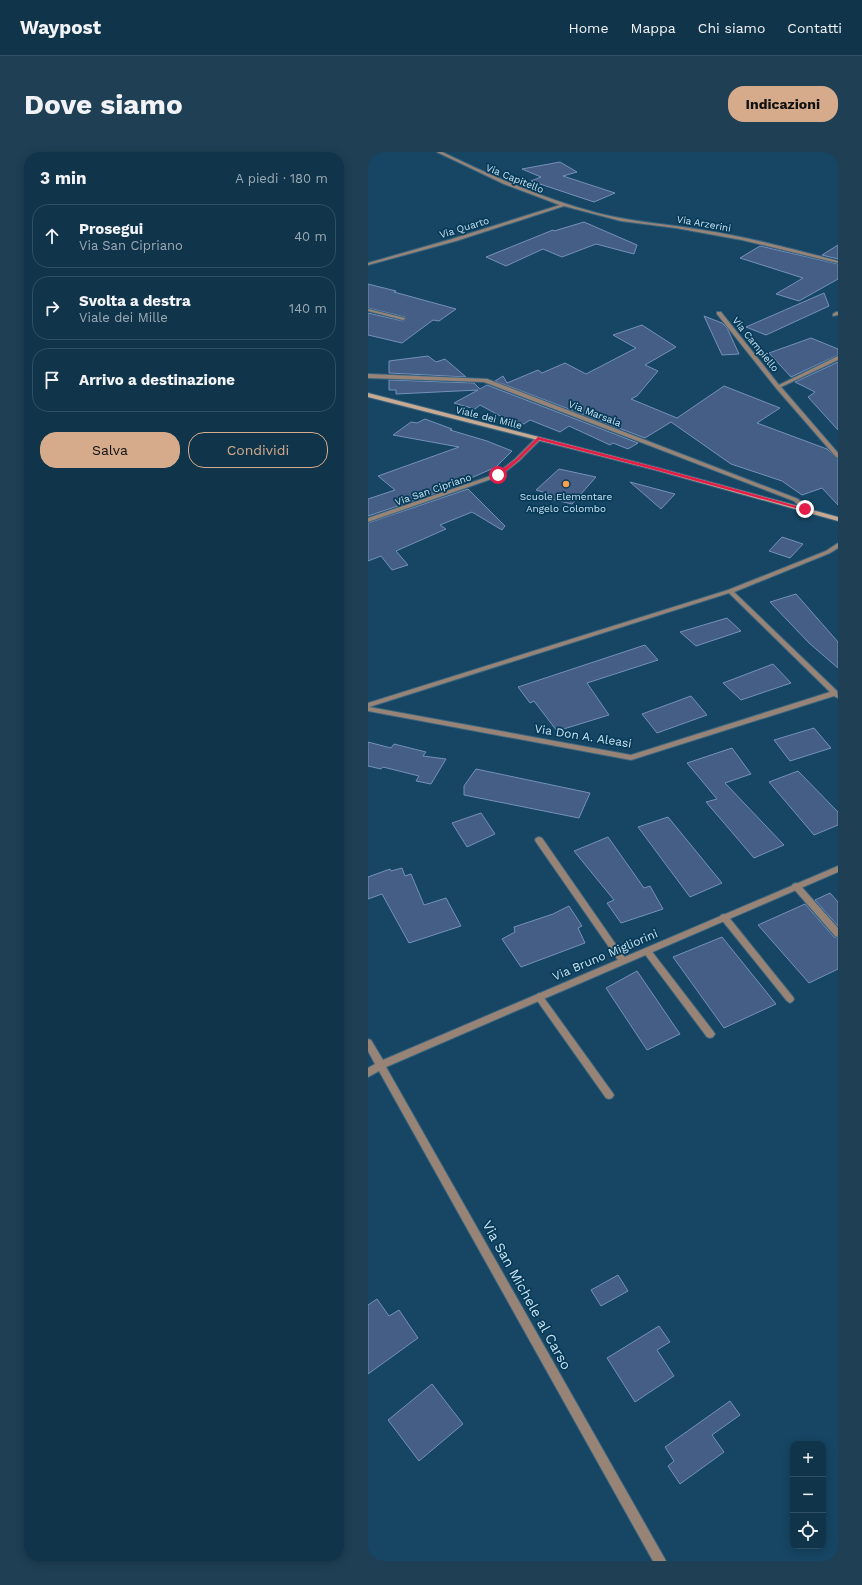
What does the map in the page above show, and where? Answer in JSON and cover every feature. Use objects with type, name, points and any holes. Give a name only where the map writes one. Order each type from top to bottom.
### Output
[{"type":"main road","name":"Viale dei Mille","points":[[368,396],[657,469],[838,519]]},
{"type":"street","name":"Via Capitello","points":[[439,152],[520,190],[565,205]]},
{"type":"street","name":"Via Arzerini","points":[[565,205],[621,220],[684,228],[790,248],[838,262]]},
{"type":"street","name":"Via Quarto","points":[[368,264],[462,238],[565,205]]},
{"type":"street","points":[[368,310],[403,319]]},
{"type":"street","name":"Via Campiello","points":[[719,313],[778,387],[838,456]]},
{"type":"street","name":"Via Campiello","points":[[778,387],[838,358]]},
{"type":"street","name":"Via Marsala","points":[[368,376],[485,380],[796,500],[805,509]]},
{"type":"street","name":"Via San Cipriano","points":[[368,520],[498,475],[517,460],[538,439]]},
{"type":"street","points":[[368,705],[730,591],[828,552],[838,545]]},
{"type":"street","name":"Via Don A. Aleasi","points":[[368,709],[631,758],[837,695],[730,591]]},
{"type":"street","points":[[539,840],[623,961]]},
{"type":"street","name":"Via Bruno Migliorini","points":[[368,1073],[381,1064],[838,868]]},
{"type":"street","points":[[796,886],[838,934]]},
{"type":"street","points":[[724,917],[790,999]]},
{"type":"street","points":[[647,951],[710,1034]]},
{"type":"street","points":[[539,997],[608,1095]]},
{"type":"street","name":"Via San Michele al Carso","points":[[368,1043],[660,1561]]},
{"type":"building","points":[[560,162],[577,172],[563,176],[615,193],[594,202],[531,181],[541,177],[522,169]]},
{"type":"building","points":[[584,222],[637,245],[634,254],[596,244],[562,257],[543,249],[506,266],[486,257],[553,230],[554,231]]},
{"type":"building","points":[[838,245],[838,259],[822,255]]},
{"type":"building","points":[[760,246],[838,264],[838,279],[799,301],[776,294],[803,278],[740,258]]},
{"type":"building","points":[[368,284],[456,309],[439,321],[433,320],[402,343],[368,335],[368,313],[403,321],[406,319],[405,317],[368,308]]},
{"type":"building","points":[[824,293],[829,306],[766,335],[746,327]]},
{"type":"building","points":[[704,316],[722,323],[727,328],[739,354],[722,355]]},
{"type":"building","points":[[642,325],[676,347],[645,365],[658,371],[637,396],[631,399],[677,418],[724,386],[780,408],[757,423],[827,449],[838,459],[838,505],[822,488],[802,495],[782,481],[731,464],[671,422],[645,438],[495,381],[503,376],[507,383],[538,370],[542,373],[565,363],[586,374],[636,348],[613,335]]},
{"type":"building","points":[[811,338],[838,349],[838,355],[791,377],[769,353]]},
{"type":"building","points":[[428,356],[436,362],[445,359],[466,377],[389,373],[389,361]]},
{"type":"building","points":[[838,362],[838,430],[808,397],[815,392],[795,382]]},
{"type":"building","points":[[389,380],[474,383],[480,389],[487,385],[638,443],[628,449],[613,443],[610,445],[569,426],[560,432],[530,420],[524,424],[504,418],[480,405],[475,409],[454,403],[478,390],[396,394],[396,390],[389,390]]},
{"type":"building","points":[[425,419],[452,429],[450,430],[487,441],[512,451],[496,467],[462,482],[463,484],[368,516],[368,499],[395,490],[378,476],[459,447],[393,435],[411,422],[417,423]]},
{"type":"building","name":"Scuole Elementare Angelo Colombo","points":[[559,469],[596,477],[572,504],[547,498],[550,494],[536,490]]},
{"type":"building","points":[[630,482],[675,494],[661,509]]},
{"type":"building","points":[[468,489],[505,526],[502,530],[472,512],[440,525],[446,529],[396,551],[408,565],[392,570],[381,556],[368,561],[368,523]]},
{"type":"building","points":[[782,537],[803,544],[790,558],[769,551]]},
{"type":"building","points":[[796,594],[838,642],[838,668],[809,643],[770,602]]},
{"type":"building","points":[[727,618],[741,631],[696,646],[680,632]]},
{"type":"building","points":[[645,645],[658,660],[587,683],[609,715],[557,731],[534,701],[530,703],[518,687]]},
{"type":"building","points":[[773,664],[791,683],[741,700],[723,683]]},
{"type":"building","points":[[691,696],[707,715],[657,733],[642,714]]},
{"type":"building","points":[[814,728],[831,748],[790,761],[774,740]]},
{"type":"building","points":[[368,742],[391,748],[394,744],[426,752],[423,756],[446,759],[431,784],[416,781],[419,776],[383,767],[381,769],[368,766]]},
{"type":"building","points":[[732,748],[751,774],[725,783],[784,845],[754,858],[706,802],[717,799],[687,763]]},
{"type":"building","points":[[476,769],[590,793],[579,818],[464,795],[464,786]]},
{"type":"building","points":[[798,771],[838,812],[838,825],[814,835],[769,782]]},
{"type":"building","points":[[481,813],[495,834],[467,847],[452,823]]},
{"type":"building","points":[[668,817],[722,883],[690,897],[638,827]]},
{"type":"building","points":[[608,837],[644,888],[650,886],[663,909],[621,923],[607,903],[614,900],[574,851]]},
{"type":"building","points":[[402,868],[405,876],[411,874],[424,905],[446,898],[461,926],[409,943],[382,894],[368,899],[368,877],[390,869],[391,871]]},
{"type":"building","points":[[830,893],[838,902],[838,926],[815,900]]},
{"type":"building","points":[[805,904],[834,937],[838,938],[838,969],[809,983],[758,925]]},
{"type":"building","points":[[569,906],[582,926],[578,928],[585,943],[521,967],[502,939],[515,932],[514,927],[553,914]]},
{"type":"building","points":[[722,937],[776,1004],[724,1028],[673,957]]},
{"type":"building","points":[[637,971],[680,1034],[647,1050],[606,988]]},
{"type":"building","points":[[618,1275],[628,1291],[601,1306],[591,1290]]},
{"type":"building","points":[[377,1299],[389,1316],[399,1310],[418,1338],[368,1374],[368,1305]]},
{"type":"building","points":[[659,1326],[670,1342],[657,1350],[674,1376],[635,1402],[607,1358]]},
{"type":"building","points":[[432,1384],[463,1424],[419,1461],[388,1420]]},
{"type":"building","points":[[730,1401],[740,1415],[712,1435],[724,1452],[680,1484],[668,1466],[674,1461],[665,1447]]},
{"type":"place","name":"Scuole Elementare Angelo Colombo","points":[[566,484]]},
{"type":"route","points":[[498,475],[517,460],[538,439],[805,509]]}]
